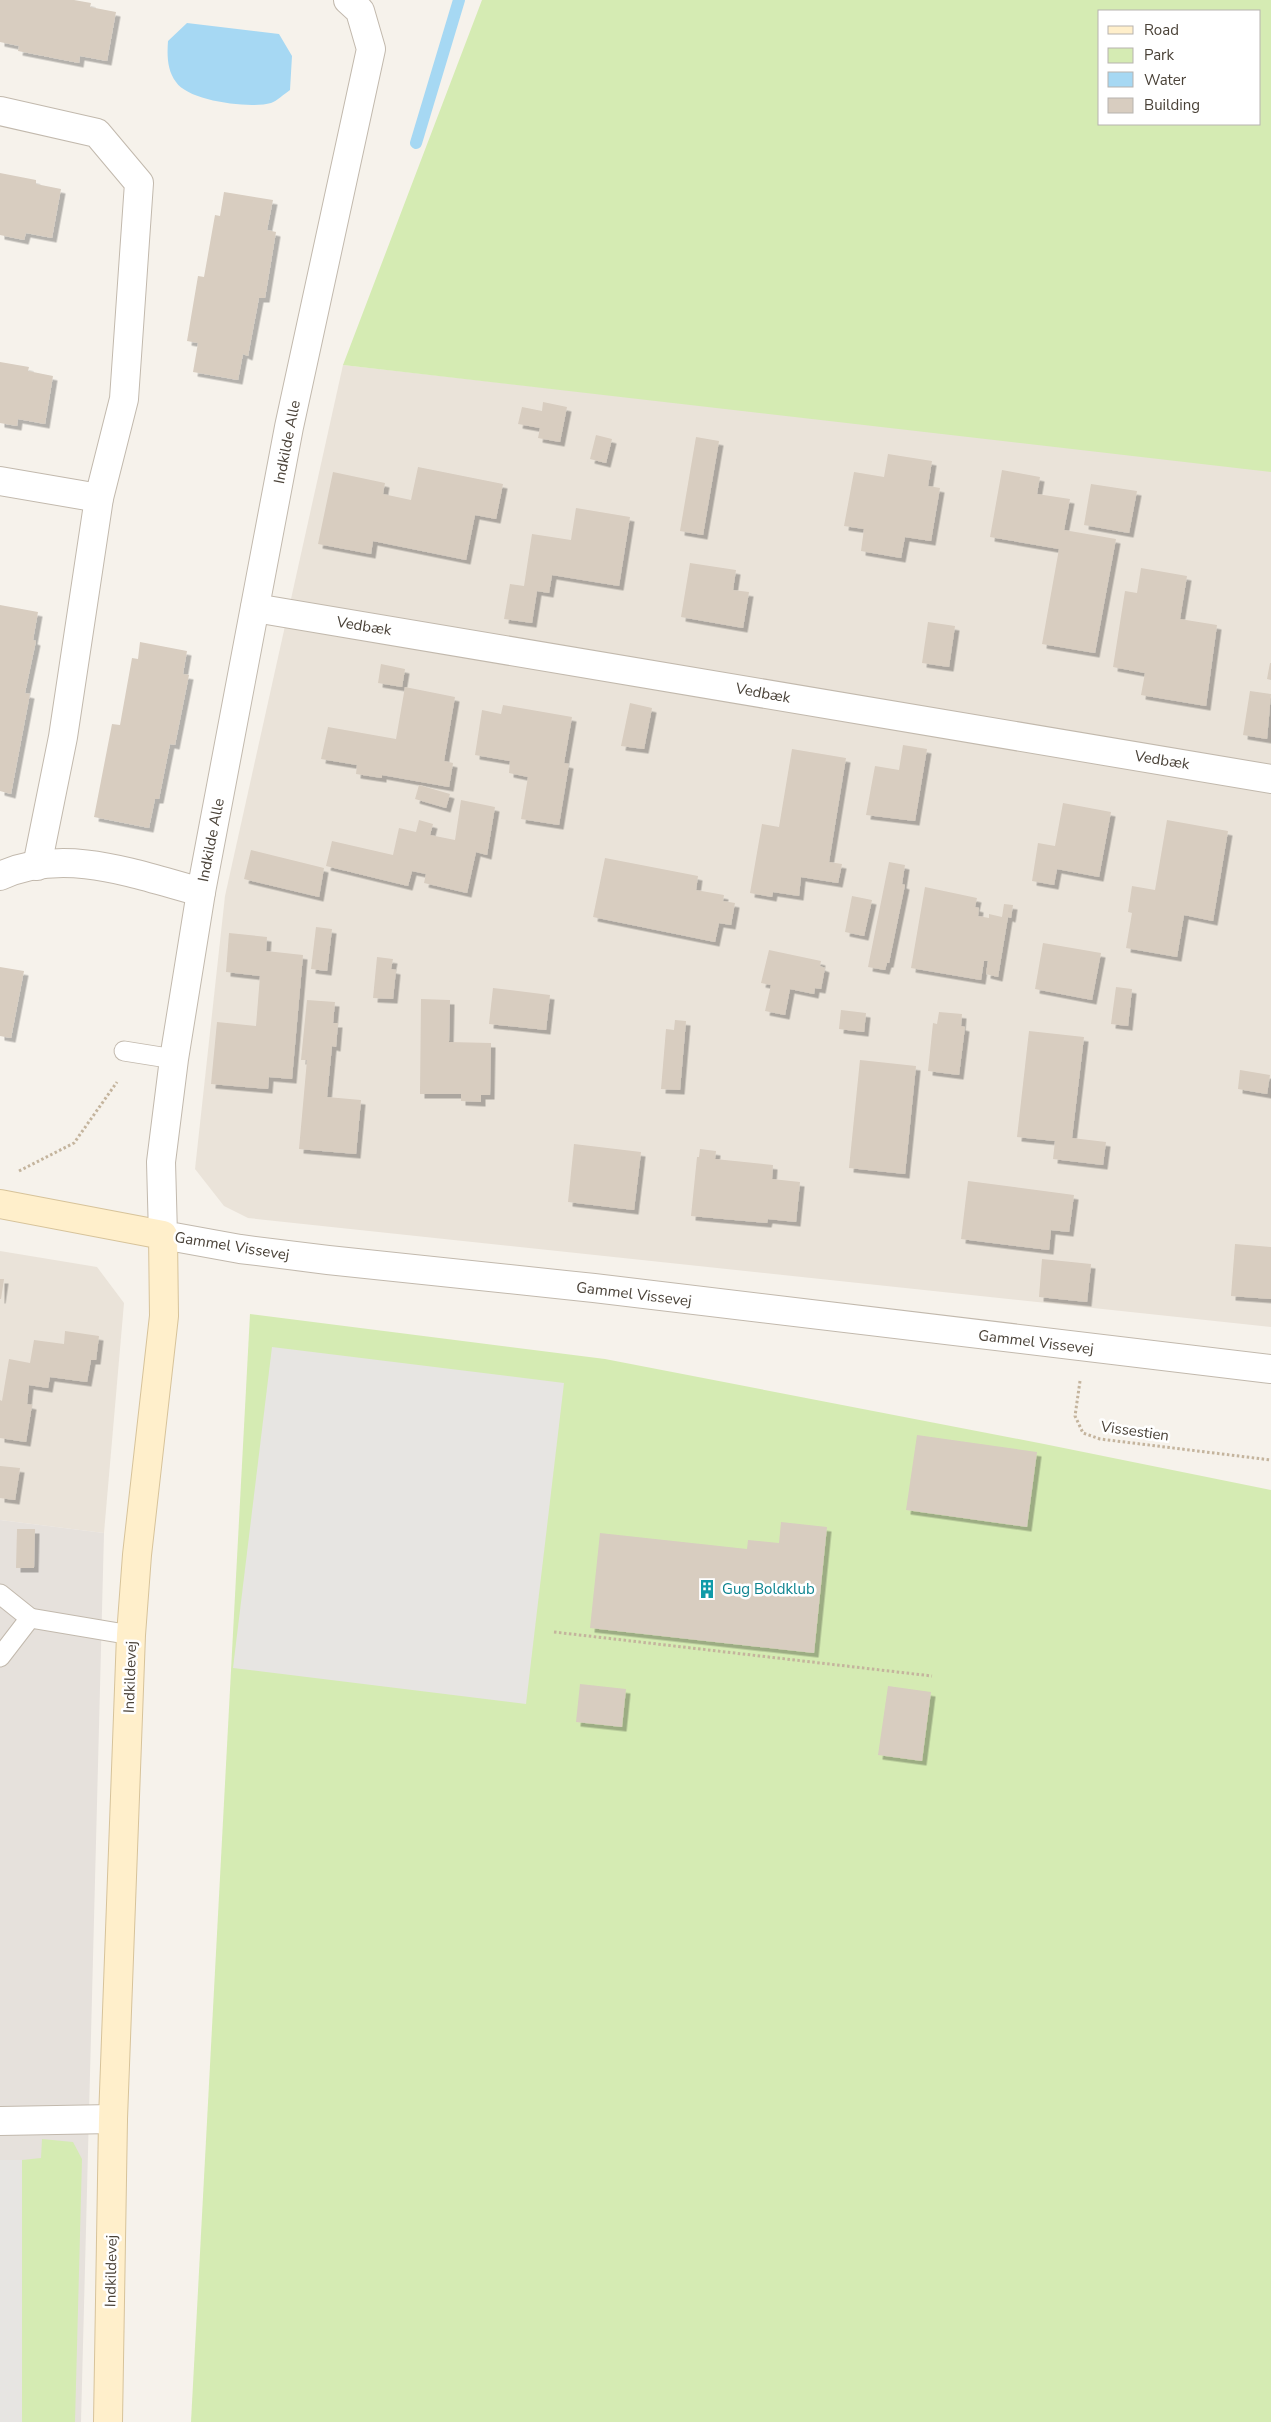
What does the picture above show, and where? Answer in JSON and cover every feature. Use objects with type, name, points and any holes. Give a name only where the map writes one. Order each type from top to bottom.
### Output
[{"type":"street","name":"Indkilde Alle","points":[[163,1235],[162,1162],[174,1059],[201,892],[289,428],[371,49],[360,11],[348,0]]},
{"type":"street","points":[[0,111],[97,133],[139,183],[124,400],[99,498],[63,737],[37,866]]},
{"type":"street","points":[[0,481],[99,498]]},
{"type":"street","name":"Vedbæk","points":[[255,608],[1271,779]]},
{"type":"street","name":"Indkilde Alle","points":[[0,876],[12,870],[56,862],[97,865],[201,892]]},
{"type":"street","name":"Gammel Vissevej","points":[[0,1204],[240,1249],[594,1288],[1271,1369]]},
{"type":"street","name":"Indkildevej","points":[[108,2422],[113,2120],[131,1635],[137,1555],[164,1316],[163,1235]]},
{"type":"street","points":[[0,2121],[113,2120]]},
{"type":"lane","points":[[124,1051],[174,1059]]},
{"type":"lane","points":[[0,1594],[30,1618],[131,1635]]},
{"type":"lane","points":[[0,1657],[30,1618]]},
{"type":"path","points":[[16,1173],[74,1143],[118,1080],[143,1054]]},
{"type":"path","name":"Vissestien","points":[[1084,1347],[1075,1416],[1083,1433],[1100,1439],[1271,1460]]},
{"type":"path","points":[[554,1632],[932,1676]]},
{"type":"shaded area","points":[[343,365],[1271,469],[1271,1327],[248,1218],[224,1206],[195,1169],[225,896]]},
{"type":"shaded area","points":[[0,1251],[97,1267],[124,1303],[104,1533],[0,1520]]},
{"type":"shaded area","points":[[272,1347],[564,1383],[526,1704],[233,1668]]},
{"type":"shaded area","points":[[0,1520],[104,1533],[81,2422],[0,2422]]},
{"type":"shaded area","points":[[0,2160],[22,2160],[22,2422],[0,2422]]},
{"type":"green space","points":[[482,0],[1271,0],[1271,472],[343,365]]},
{"type":"green space","points":[[250,1314],[605,1359],[1271,1490],[1271,2422],[191,2422]]},
{"type":"green space","points":[[42,2139],[73,2142],[82,2159],[75,2422],[22,2422],[22,2160],[41,2158]]},
{"type":"water","points":[[187,23],[279,34],[292,56],[290,90],[271,103],[249,105],[206,99],[183,89],[176,82],[169,67],[168,41]]},
{"type":"building","points":[[0,0],[74,0],[91,3],[90,7],[116,12],[107,61],[80,56],[79,63],[18,51],[19,46],[0,42]]},
{"type":"building","points":[[0,173],[36,180],[36,184],[61,189],[52,238],[26,233],[24,240],[0,235]]},
{"type":"building","points":[[224,192],[273,200],[267,230],[276,232],[265,298],[259,298],[248,356],[243,354],[238,380],[193,372],[198,343],[187,341],[198,276],[204,277],[215,215],[220,216]]},
{"type":"building","points":[[0,362],[29,367],[28,371],[53,376],[45,424],[18,419],[17,426],[0,423]]},
{"type":"building","points":[[543,402],[567,407],[560,442],[538,438],[540,428],[518,424],[522,407],[542,411]]},
{"type":"building","points":[[596,435],[612,439],[606,463],[590,459]]},
{"type":"building","points":[[696,437],[719,441],[703,535],[680,531]]},
{"type":"building","points":[[888,454],[932,461],[928,486],[940,488],[931,541],[905,537],[901,558],[861,551],[864,529],[844,526],[854,472],[884,477]]},
{"type":"building","points":[[418,467],[503,484],[496,519],[475,515],[466,560],[373,541],[371,554],[318,544],[333,472],[385,483],[383,494],[411,500]]},
{"type":"building","points":[[1002,470],[1040,477],[1037,494],[1070,499],[1064,530],[1116,539],[1095,653],[1042,644],[1059,549],[990,537]]},
{"type":"building","points":[[1091,484],[1137,491],[1129,533],[1084,525]]},
{"type":"building","points":[[576,508],[630,517],[619,586],[552,575],[549,593],[537,591],[532,623],[504,619],[510,584],[524,586],[532,534],[571,540]]},
{"type":"building","points":[[690,563],[736,570],[733,590],[749,592],[743,628],[681,617]]},
{"type":"building","points":[[1141,568],[1187,576],[1180,619],[1217,625],[1206,706],[1141,695],[1145,673],[1113,667],[1125,591],[1137,593]]},
{"type":"building","points":[[0,605],[38,612],[33,640],[36,641],[25,693],[30,694],[11,794],[0,791]]},
{"type":"building","points":[[928,622],[955,626],[949,667],[922,663]]},
{"type":"building","points":[[140,642],[187,651],[183,674],[189,675],[175,745],[170,744],[159,799],[155,799],[149,828],[94,817],[112,724],[120,725],[132,658],[138,659]]},
{"type":"building","points":[[1271,663],[1271,680],[1267,679]]},
{"type":"building","points":[[381,664],[405,669],[402,687],[378,683]]},
{"type":"building","points":[[405,687],[455,697],[444,761],[453,763],[449,787],[382,775],[382,778],[356,774],[357,765],[321,759],[328,727],[396,739]]},
{"type":"building","points":[[1250,691],[1271,694],[1267,739],[1243,735]]},
{"type":"building","points":[[630,703],[652,708],[644,749],[621,746]]},
{"type":"building","points":[[503,705],[572,717],[564,763],[569,764],[559,825],[521,819],[528,777],[509,773],[510,761],[475,755],[482,710],[501,714]]},
{"type":"building","points":[[903,745],[927,749],[915,821],[866,815],[875,766],[899,770]]},
{"type":"building","points":[[792,749],[846,758],[829,862],[842,864],[838,883],[801,877],[799,896],[773,892],[772,897],[750,893],[762,824],[779,827]]},
{"type":"building","points":[[419,785],[450,794],[446,808],[415,799]]},
{"type":"building","points":[[461,800],[495,807],[487,855],[476,852],[467,893],[424,883],[426,874],[412,871],[408,886],[326,866],[332,841],[393,855],[399,828],[416,832],[419,820],[433,824],[430,835],[455,840]]},
{"type":"building","points":[[1063,803],[1111,812],[1099,877],[1057,869],[1054,885],[1032,881],[1038,843],[1055,846]]},
{"type":"building","points":[[1167,820],[1228,831],[1213,921],[1184,915],[1177,957],[1126,948],[1132,913],[1128,912],[1132,886],[1155,890]]},
{"type":"building","points":[[251,850],[324,868],[319,897],[244,879]]},
{"type":"building","points":[[605,858],[698,876],[696,890],[724,895],[723,901],[735,903],[731,925],[719,923],[715,942],[593,917]]},
{"type":"building","points":[[889,862],[905,865],[902,884],[905,885],[889,963],[887,963],[885,970],[868,967]]},
{"type":"building","points":[[925,887],[977,898],[975,907],[979,908],[978,916],[989,918],[989,914],[1002,917],[1004,904],[1013,905],[1011,918],[1008,917],[998,977],[986,974],[988,961],[984,961],[981,980],[911,968]]},
{"type":"building","points":[[852,896],[872,900],[864,936],[845,932]]},
{"type":"building","points":[[316,927],[332,929],[327,971],[311,969]]},
{"type":"building","points":[[229,933],[267,937],[266,951],[303,955],[292,1079],[269,1077],[268,1089],[211,1084],[217,1022],[256,1026],[260,976],[226,972]]},
{"type":"building","points":[[1043,943],[1101,953],[1092,1000],[1035,989]]},
{"type":"building","points":[[769,950],[821,961],[820,966],[825,968],[821,989],[815,988],[814,994],[790,989],[785,1015],[765,1011],[771,985],[761,983]]},
{"type":"building","points":[[377,957],[393,959],[391,969],[396,970],[393,999],[373,998]]},
{"type":"building","points":[[0,967],[24,971],[11,1038],[0,1036]]},
{"type":"building","points":[[1116,987],[1132,989],[1128,1026],[1111,1024]]},
{"type":"building","points":[[493,988],[550,995],[546,1030],[489,1024]]},
{"type":"building","points":[[421,999],[450,1000],[449,1042],[491,1043],[490,1095],[481,1095],[481,1102],[461,1101],[461,1094],[420,1094]]},
{"type":"building","points":[[307,1000],[335,1002],[333,1023],[338,1023],[336,1047],[332,1046],[327,1097],[361,1100],[356,1154],[299,1149],[307,1060],[301,1060]]},
{"type":"building","points":[[841,1010],[866,1013],[864,1032],[839,1029]]},
{"type":"building","points":[[939,1012],[962,1014],[961,1026],[965,1027],[959,1075],[928,1071],[933,1023],[937,1024]]},
{"type":"building","points":[[675,1020],[686,1021],[680,1090],[661,1089],[666,1029],[674,1030]]},
{"type":"building","points":[[1029,1031],[1084,1037],[1072,1138],[1106,1142],[1103,1165],[1053,1159],[1055,1141],[1017,1137]]},
{"type":"building","points":[[860,1060],[916,1066],[905,1174],[849,1168]]},
{"type":"building","points":[[1240,1070],[1270,1075],[1267,1094],[1238,1089]]},
{"type":"building","points":[[574,1144],[641,1152],[634,1210],[568,1202]]},
{"type":"building","points":[[700,1149],[716,1151],[715,1159],[773,1165],[772,1179],[800,1182],[796,1222],[768,1219],[767,1223],[691,1216],[697,1157],[699,1157]]},
{"type":"building","points":[[968,1181],[1074,1195],[1069,1232],[1051,1230],[1049,1250],[961,1239]]},
{"type":"building","points":[[1235,1244],[1271,1247],[1271,1299],[1231,1296]]},
{"type":"building","points":[[1042,1259],[1091,1264],[1087,1302],[1039,1297]]},
{"type":"building","points":[[0,1279],[4,1279],[1,1299],[0,1299]]},
{"type":"building","points":[[65,1331],[99,1336],[96,1360],[91,1360],[87,1382],[50,1377],[48,1388],[29,1385],[27,1404],[32,1405],[26,1442],[0,1438],[0,1400],[2,1401],[9,1359],[30,1363],[34,1340],[64,1344]]},
{"type":"building","points":[[917,1435],[1037,1452],[1027,1527],[906,1510]]},
{"type":"building","points":[[0,1466],[20,1468],[15,1500],[0,1498]]},
{"type":"building","name":"Gug Boldklub","points":[[781,1522],[827,1527],[814,1653],[590,1628],[600,1533],[747,1549],[748,1540],[779,1543]]},
{"type":"building","points":[[17,1529],[35,1529],[34,1568],[16,1568]]},
{"type":"building","points":[[580,1684],[626,1689],[622,1727],[576,1722]]},
{"type":"building","points":[[888,1686],[931,1692],[922,1761],[878,1755]]},
{"type":"waterway","points":[[416,143],[459,0]]},
{"type":"place","name":"Gug Boldklub","points":[[707,1589]]}]
